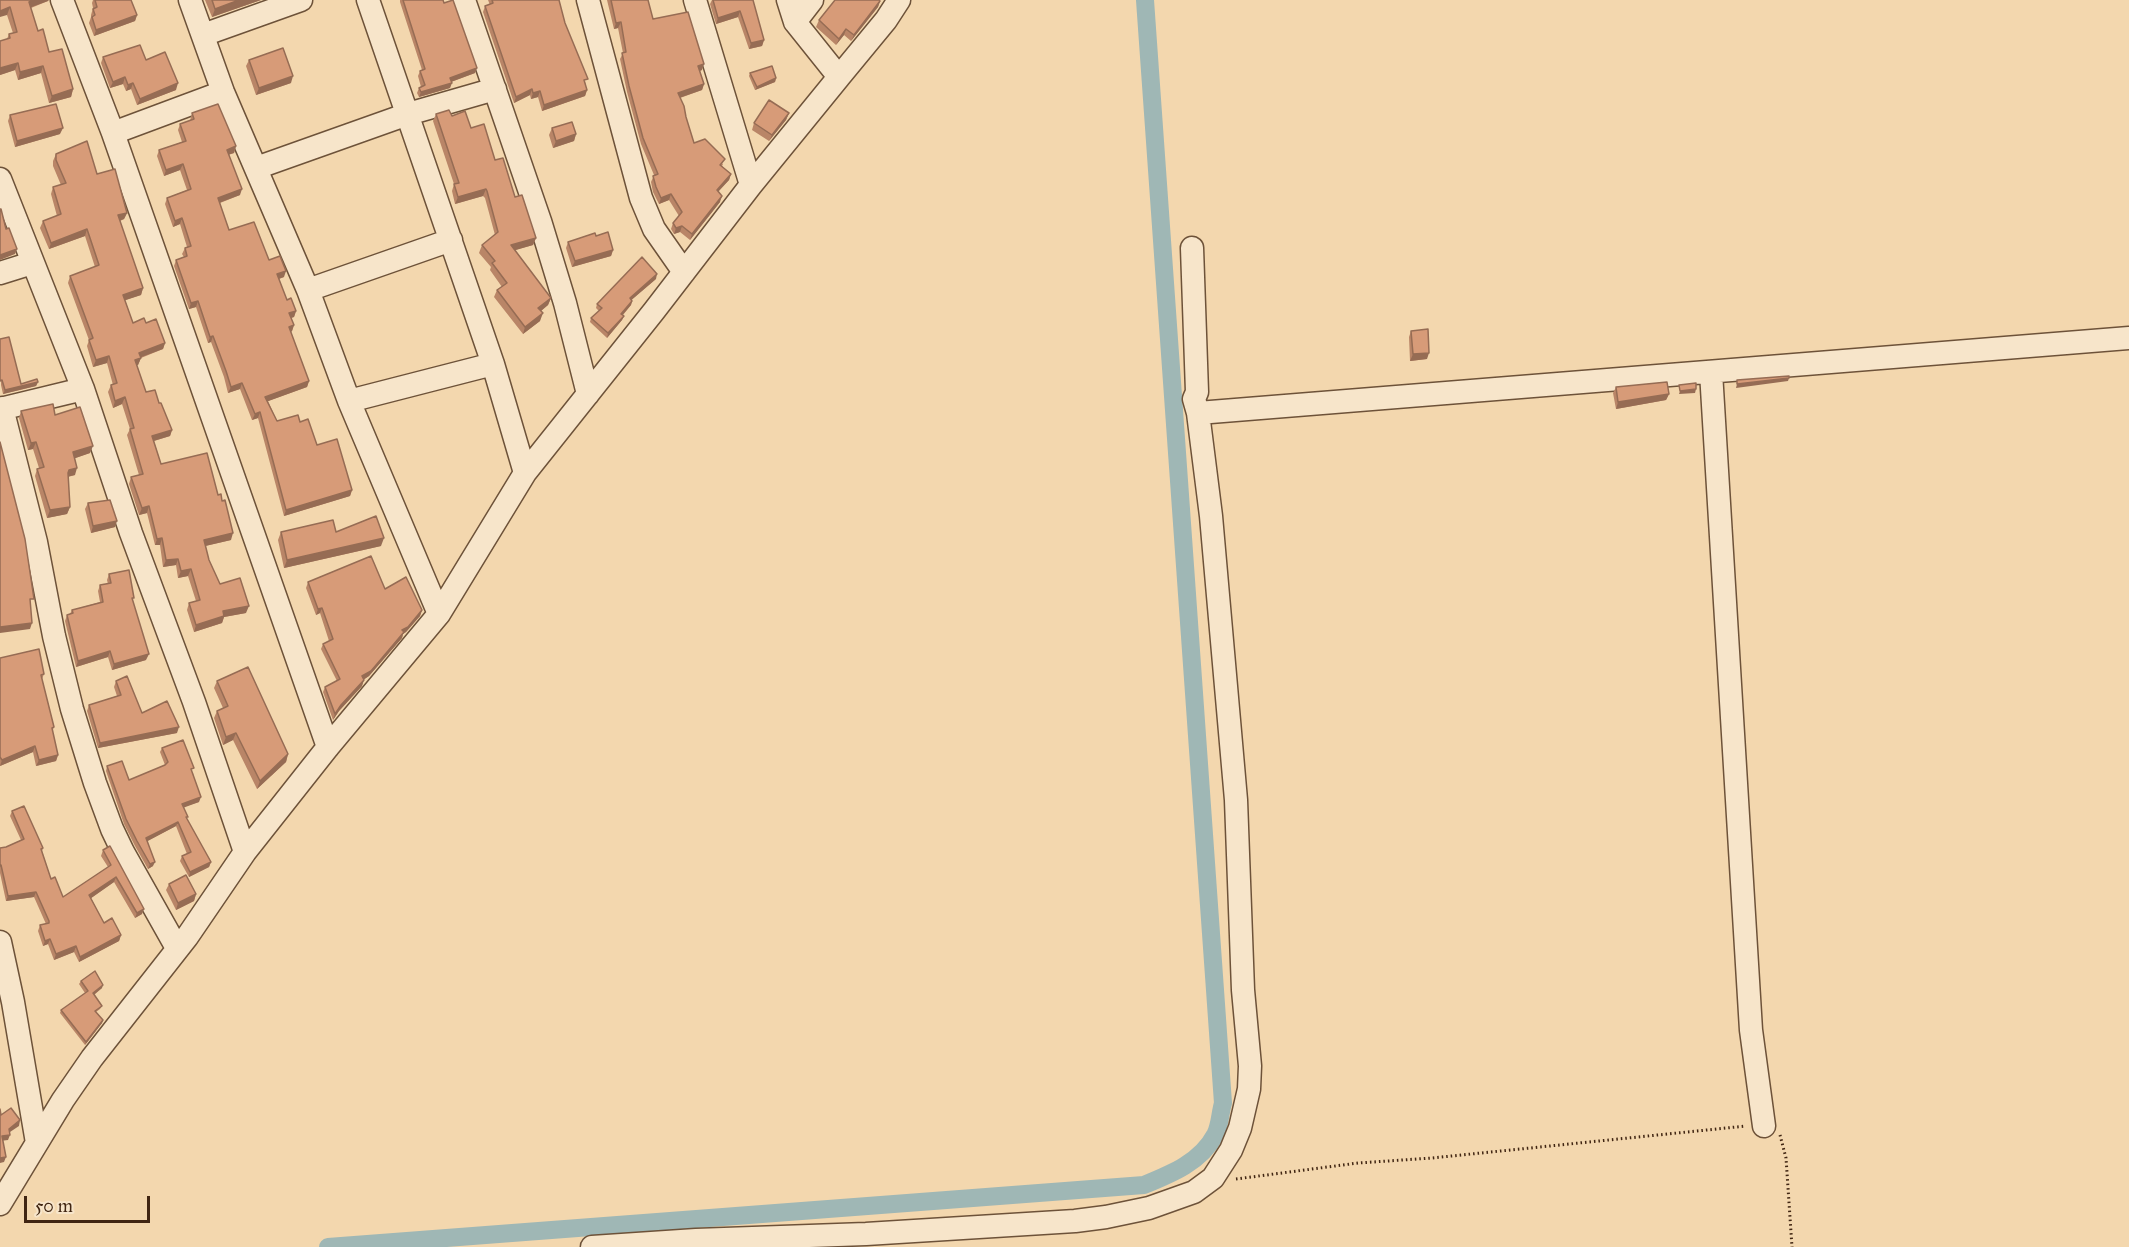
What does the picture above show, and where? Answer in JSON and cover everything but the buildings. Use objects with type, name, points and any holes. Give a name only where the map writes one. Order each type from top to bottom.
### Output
[{"type":"street","points":[[62,0],[113,133],[328,747]]},
{"type":"street","points":[[190,0],[223,92],[308,290],[349,401],[439,614]]},
{"type":"street","points":[[203,35],[301,0]]},
{"type":"street","points":[[368,0],[493,364],[525,472]]},
{"type":"street","points":[[464,0],[556,272],[588,394]]},
{"type":"street","points":[[588,0],[641,198],[654,229],[684,272]]},
{"type":"street","points":[[695,0],[751,185]]},
{"type":"street","points":[[788,0],[795,22],[839,77]]},
{"type":"street","points":[[795,22],[812,0]]},
{"type":"street","points":[[0,1204],[63,1100],[92,1058],[177,948],[245,852],[328,747],[439,614],[525,472],[751,185],[886,20],[899,0]]},
{"type":"street","points":[[256,168],[408,114],[495,89]]},
{"type":"street","points":[[113,133],[223,92]]},
{"type":"street","points":[[0,178],[83,389],[131,533],[195,702],[245,852]]},
{"type":"street","points":[[308,290],[451,240]]},
{"type":"street","points":[[592,1247],[1075,1221],[1149,1208],[1194,1192],[1208,1183],[1221,1166],[1240,1128],[1249,1089],[1250,1066],[1243,990],[1236,800],[1211,516],[1194,396],[1197,392],[1192,248]]},
{"type":"street","points":[[0,273],[32,263]]},
{"type":"street","points":[[1198,413],[2129,338]]},
{"type":"street","points":[[349,401],[493,364]]},
{"type":"street","points":[[1711,372],[1751,1030],[1764,1126]]},
{"type":"street","points":[[83,389],[1,408],[36,542],[54,636],[72,709],[95,783],[120,844],[177,948]]},
{"type":"street","points":[[0,942],[6,1003],[37,1143]]},
{"type":"path","points":[[1208,1183],[1358,1163],[1764,1126],[1778,1128],[1786,1158],[1792,1247]]},
{"type":"waterway","points":[[328,1247],[1144,1185],[1194,1160],[1209,1144],[1217,1131],[1223,1103],[1145,0]]}]
